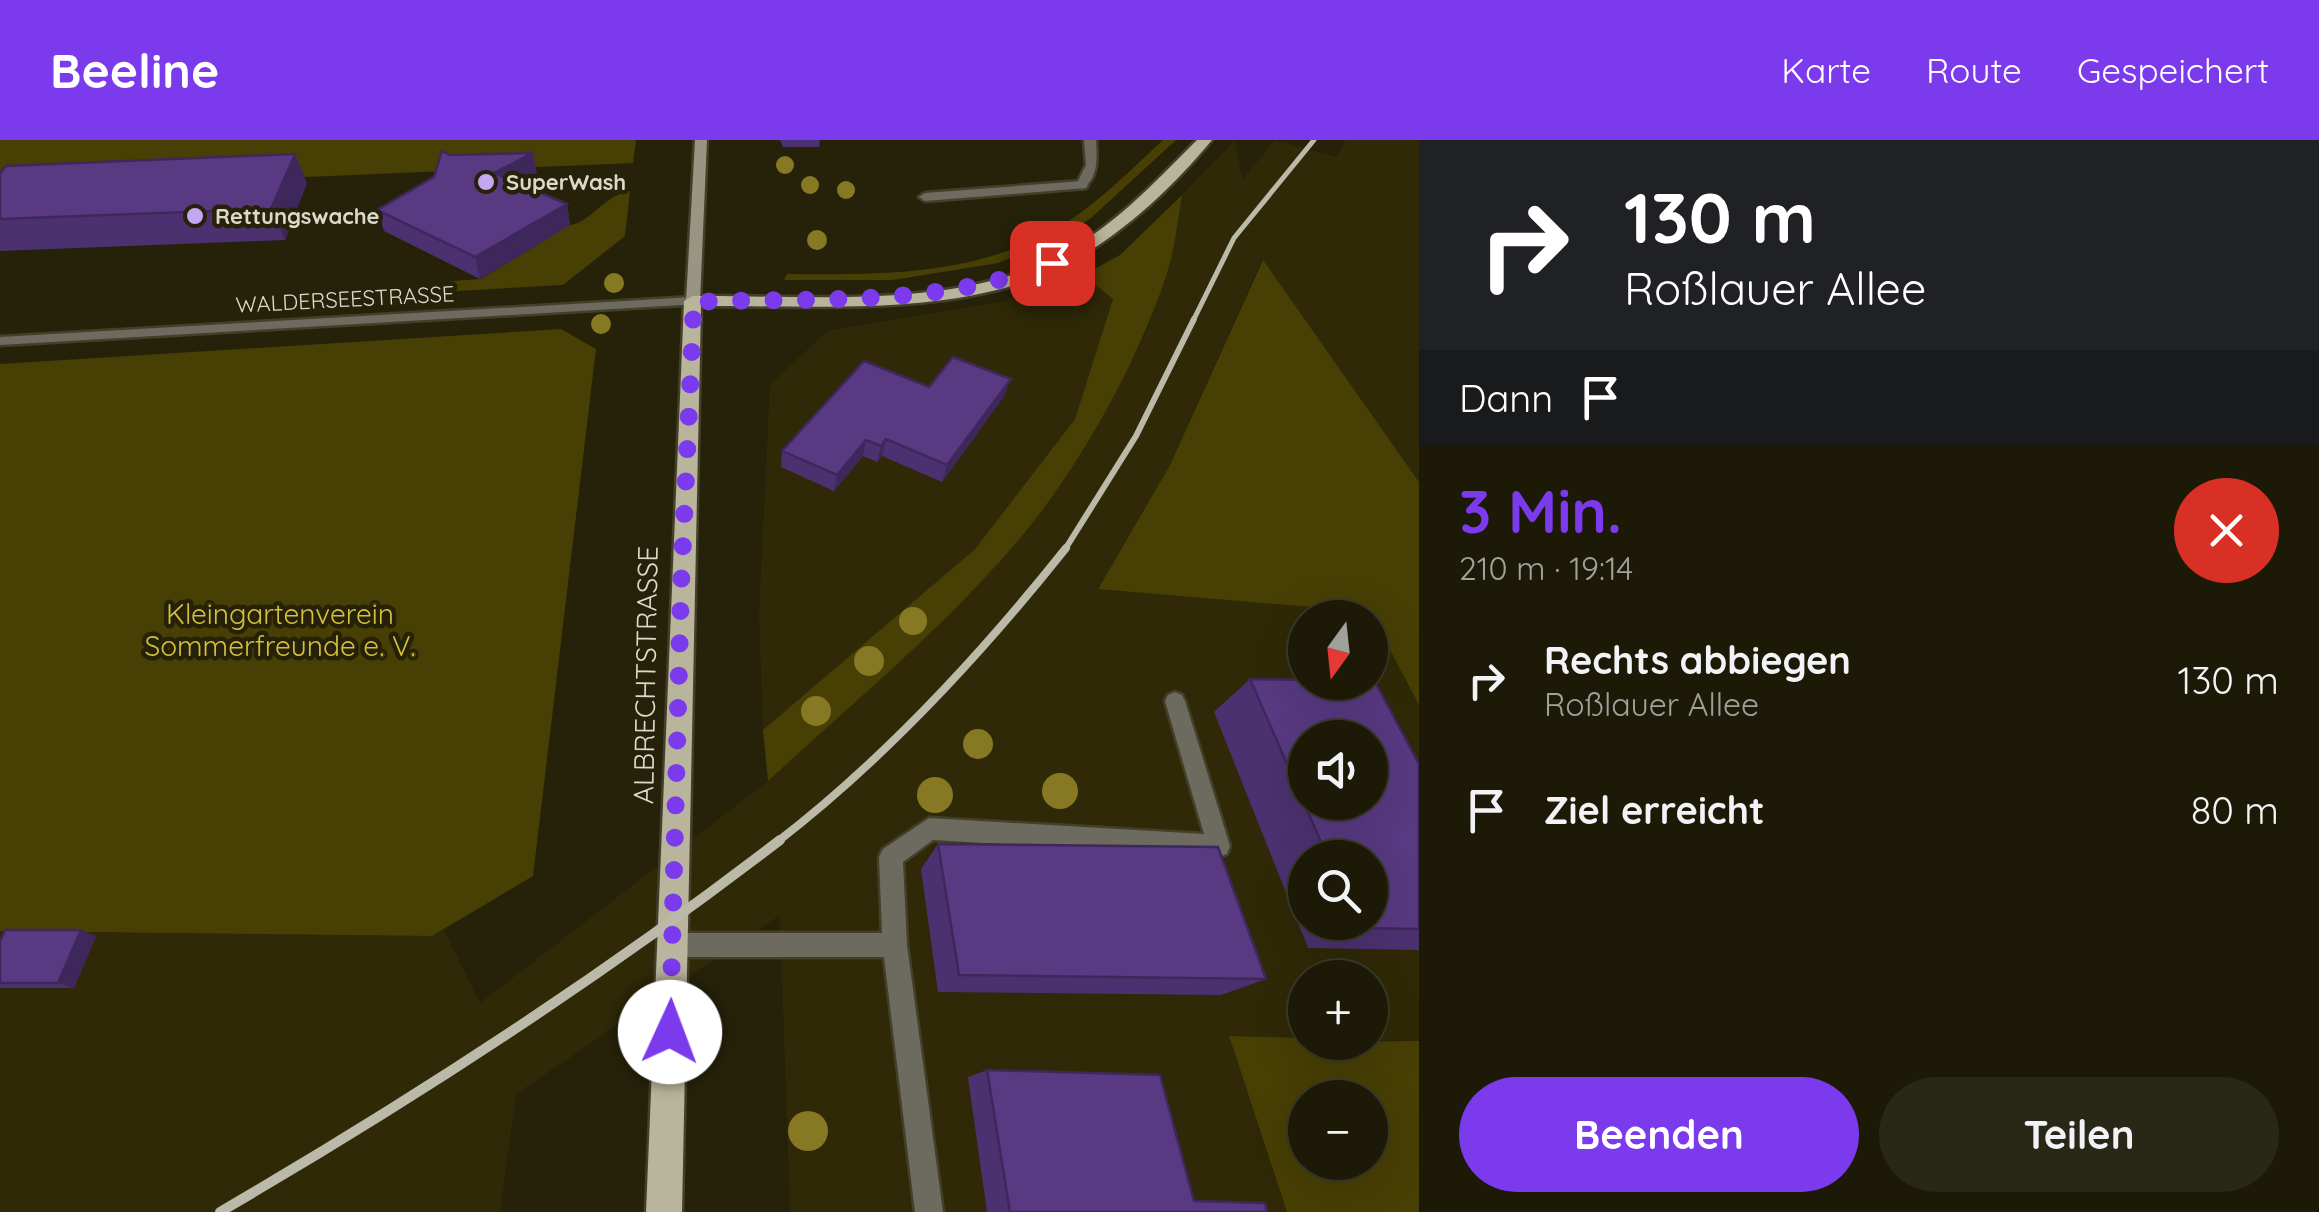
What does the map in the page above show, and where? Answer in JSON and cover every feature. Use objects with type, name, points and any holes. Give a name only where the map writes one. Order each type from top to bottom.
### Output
[{"type":"main road","name":"ALBRECHTSTRASSE","points":[[664,1212],[681,587],[701,140]]},
{"type":"main road","points":[[694,302],[885,298],[949,292],[1016,277],[1080,250],[1104,235],[1205,140]]},
{"type":"street","points":[[925,198],[1082,185],[1092,165],[1090,140]]},
{"type":"street","name":"WALDERSEESTRASSE","points":[[0,341],[694,302]]},
{"type":"street","points":[[930,1212],[895,945],[891,857],[930,829],[1219,846],[1174,701]]},
{"type":"street","points":[[674,945],[895,945]]},
{"type":"shaded area","points":[[1235,140],[1242,180],[1275,140],[1336,157],[1346,140],[1419,140],[1419,482],[1262,260],[1170,465],[1098,588],[1288,605],[1288,700],[1388,700],[1388,646],[1419,705],[1419,1041],[1388,1040],[1388,960],[1288,960],[1288,1038],[1229,1037],[1287,1212],[790,1212],[780,915],[516,1094],[500,1212],[0,1212],[0,931],[432,936],[444,930],[480,1003],[768,781],[925,637],[1027,530],[1102,417],[1144,337],[1169,267],[1182,195]]},
{"type":"shaded area","points":[[1083,275],[1113,299],[1075,419],[975,549],[763,730],[759,614],[770,385],[827,331],[1005,301]]},
{"type":"green space","points":[[0,140],[636,140],[633,163],[0,190]]},
{"type":"green space","points":[[1163,140],[1176,140],[1091,218],[1053,242],[998,263],[893,280],[784,280],[787,274],[863,274],[937,268],[1009,251],[1076,216]]},
{"type":"green space","points":[[630,191],[625,236],[563,285],[422,293],[452,281],[481,279],[585,219],[611,198]]},
{"type":"green space","points":[[1182,195],[1168,270],[1142,337],[1089,440],[1047,503],[997,565],[934,629],[768,781],[763,730],[975,549],[1075,419],[1113,299],[1083,275],[1120,255]]},
{"type":"green space","points":[[1263,260],[1419,482],[1419,705],[1388,646],[1388,600],[1288,600],[1288,605],[1098,589],[1170,465]]},
{"type":"green space","name":"Kleingartenverein Sommerfreunde e. V.","points":[[561,329],[596,349],[533,876],[432,936],[0,931],[0,364]]},
{"type":"green space","points":[[1229,1036],[1288,1038],[1288,1060],[1388,1060],[1388,1041],[1419,1041],[1419,1212],[1287,1212]]},
{"type":"building","points":[[442,151],[450,155],[533,153],[494,173],[567,204],[475,257],[377,210],[434,177]]},
{"type":"building","points":[[295,154],[271,209],[0,219],[0,173],[6,166]]},
{"type":"building","points":[[953,357],[1011,379],[947,465],[886,439],[881,446],[866,440],[837,475],[782,451],[864,361],[929,387]]},
{"type":"building","points":[[1250,679],[1288,680],[1288,700],[1385,700],[1419,764],[1419,929],[1388,928],[1388,840],[1320,840],[1311,820],[1388,820],[1388,720],[1288,720],[1288,766]]},
{"type":"building","points":[[938,844],[1218,847],[1266,979],[959,975]]},
{"type":"building","points":[[5,930],[81,930],[58,983],[0,983],[0,941]]},
{"type":"building","points":[[987,1070],[1160,1075],[1194,1201],[1265,1203],[1267,1212],[1010,1212]]},
{"type":"railway","points":[[1193,321],[1234,238],[1314,140]]},
{"type":"railway","points":[[1065,549],[1136,436],[1194,319]]},
{"type":"railway","points":[[777,842],[894,741],[1000,628],[1065,549]]},
{"type":"railway","points":[[220,1212],[506,1035],[645,940],[780,840]]},
{"type":"place","name":"SuperWash","points":[[486,182]]},
{"type":"place","name":"Rettungswache","points":[[195,216]]},
{"type":"route","points":[[670,1032],[681,587],[694,302],[849,300],[949,292],[1016,277],[1052,263]]}]
